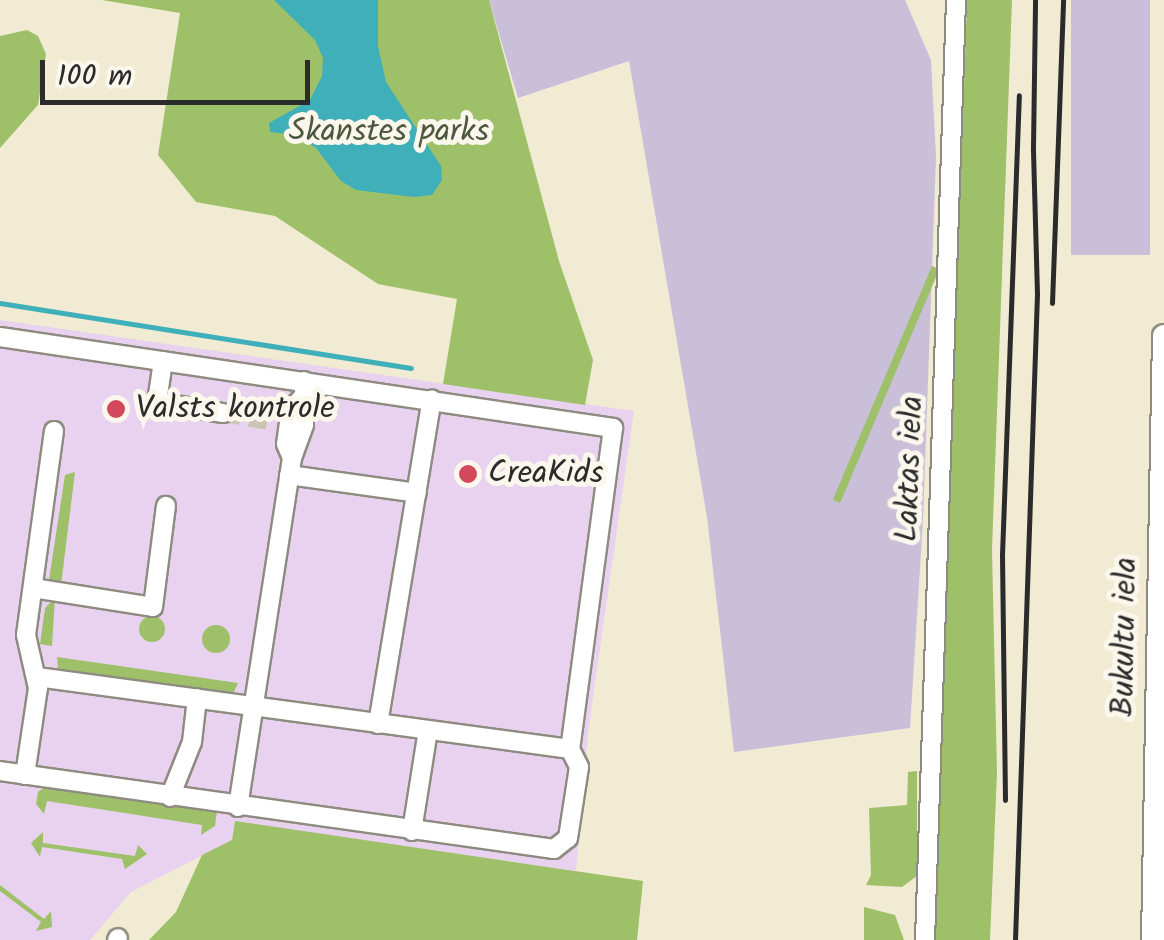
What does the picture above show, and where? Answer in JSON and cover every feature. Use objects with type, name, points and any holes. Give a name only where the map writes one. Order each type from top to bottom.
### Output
[{"type":"street","name":"Laktas iela","points":[[925,940],[956,0]]},
{"type":"street","name":"Bukultu iela","points":[[1152,940],[1164,336]]},
{"type":"street","points":[[0,337],[162,361],[302,390],[432,399],[614,428],[570,749],[579,763],[568,838],[554,849],[238,808],[0,771]]},
{"type":"street","points":[[162,361],[158,402],[223,413]]},
{"type":"street","points":[[291,466],[286,444],[291,410],[302,390]]},
{"type":"street","points":[[238,808],[291,466],[304,425],[302,390]]},
{"type":"street","points":[[378,724],[432,399]]},
{"type":"street","points":[[269,421],[289,424]]},
{"type":"street","points":[[25,775],[37,676],[26,635],[54,430]]},
{"type":"street","points":[[291,466],[416,493]]},
{"type":"street","points":[[33,588],[153,606],[166,506]]},
{"type":"street","points":[[37,676],[570,749]]},
{"type":"street","points":[[170,798],[192,742],[196,698]]},
{"type":"street","points":[[412,831],[428,730]]},
{"type":"shaded area","points":[[489,0],[905,0],[931,60],[936,157],[923,520],[910,728],[734,752],[707,517],[629,61],[518,98]]},
{"type":"shaded area","points":[[1071,0],[1150,0],[1150,255],[1071,255]]},
{"type":"shaded area","points":[[0,320],[634,411],[588,733],[576,871],[235,822],[232,840],[131,892],[90,940],[0,940]]},
{"type":"green space","name":"Skanstes parks","points":[[102,0],[489,0],[559,261],[593,360],[585,405],[443,384],[457,299],[378,284],[275,216],[196,202],[158,155],[180,13]]},
{"type":"green space","points":[[967,0],[1012,0],[992,550],[997,773],[990,940],[934,940]]},
{"type":"green space","points":[[27,30],[38,36],[46,54],[38,105],[0,148],[0,36]]},
{"type":"green space","points":[[932,266],[939,269],[840,503],[833,500]]},
{"type":"green space","points":[[75,472],[61,585],[49,580],[65,475]]},
{"type":"green space","points":[[55,598],[52,646],[40,644],[45,608]]},
{"type":"green space","points":[[152,616],[161,620],[165,629],[161,638],[152,642],[143,638],[139,629],[143,620]]},
{"type":"green space","points":[[216,625],[226,629],[230,639],[226,649],[216,653],[206,649],[202,639],[206,629]]},
{"type":"green space","points":[[57,657],[238,683],[232,696],[65,673],[58,671]]},
{"type":"green space","points":[[917,771],[917,876],[902,887],[866,885],[871,875],[869,808],[907,805],[908,772]]},
{"type":"green space","points":[[46,786],[217,811],[215,826],[201,835],[202,825],[47,801],[44,814],[36,804],[38,792]]},
{"type":"green space","points":[[235,821],[643,881],[637,940],[149,940],[176,912],[202,855],[232,840]]},
{"type":"green space","points":[[43,832],[43,843],[135,856],[138,845],[147,854],[125,869],[122,859],[42,847],[40,857],[31,843]]},
{"type":"green space","points":[[0,885],[44,919],[51,911],[52,927],[36,931],[41,922],[0,891]]},
{"type":"green space","points":[[864,907],[895,915],[904,940],[864,940]]},
{"type":"water","points":[[274,0],[378,0],[378,46],[386,82],[441,166],[442,180],[432,195],[414,197],[356,190],[341,181],[316,148],[298,135],[270,132],[269,123],[310,100],[322,76],[323,58],[315,40]]},
{"type":"waterway","points":[[0,303],[411,368]]},
{"type":"tunnel","points":[[223,413],[269,421]]},
{"type":"railway","points":[[1015,940],[1037,294],[1033,148],[1035,0]]},
{"type":"railway","points":[[1052,303],[1063,0]]},
{"type":"railway","points":[[1005,800],[1002,555],[1019,95]]},
{"type":"place","name":"Valsts kontrole","points":[[116,409]]},
{"type":"place","name":"CreaKids","points":[[468,474]]}]
